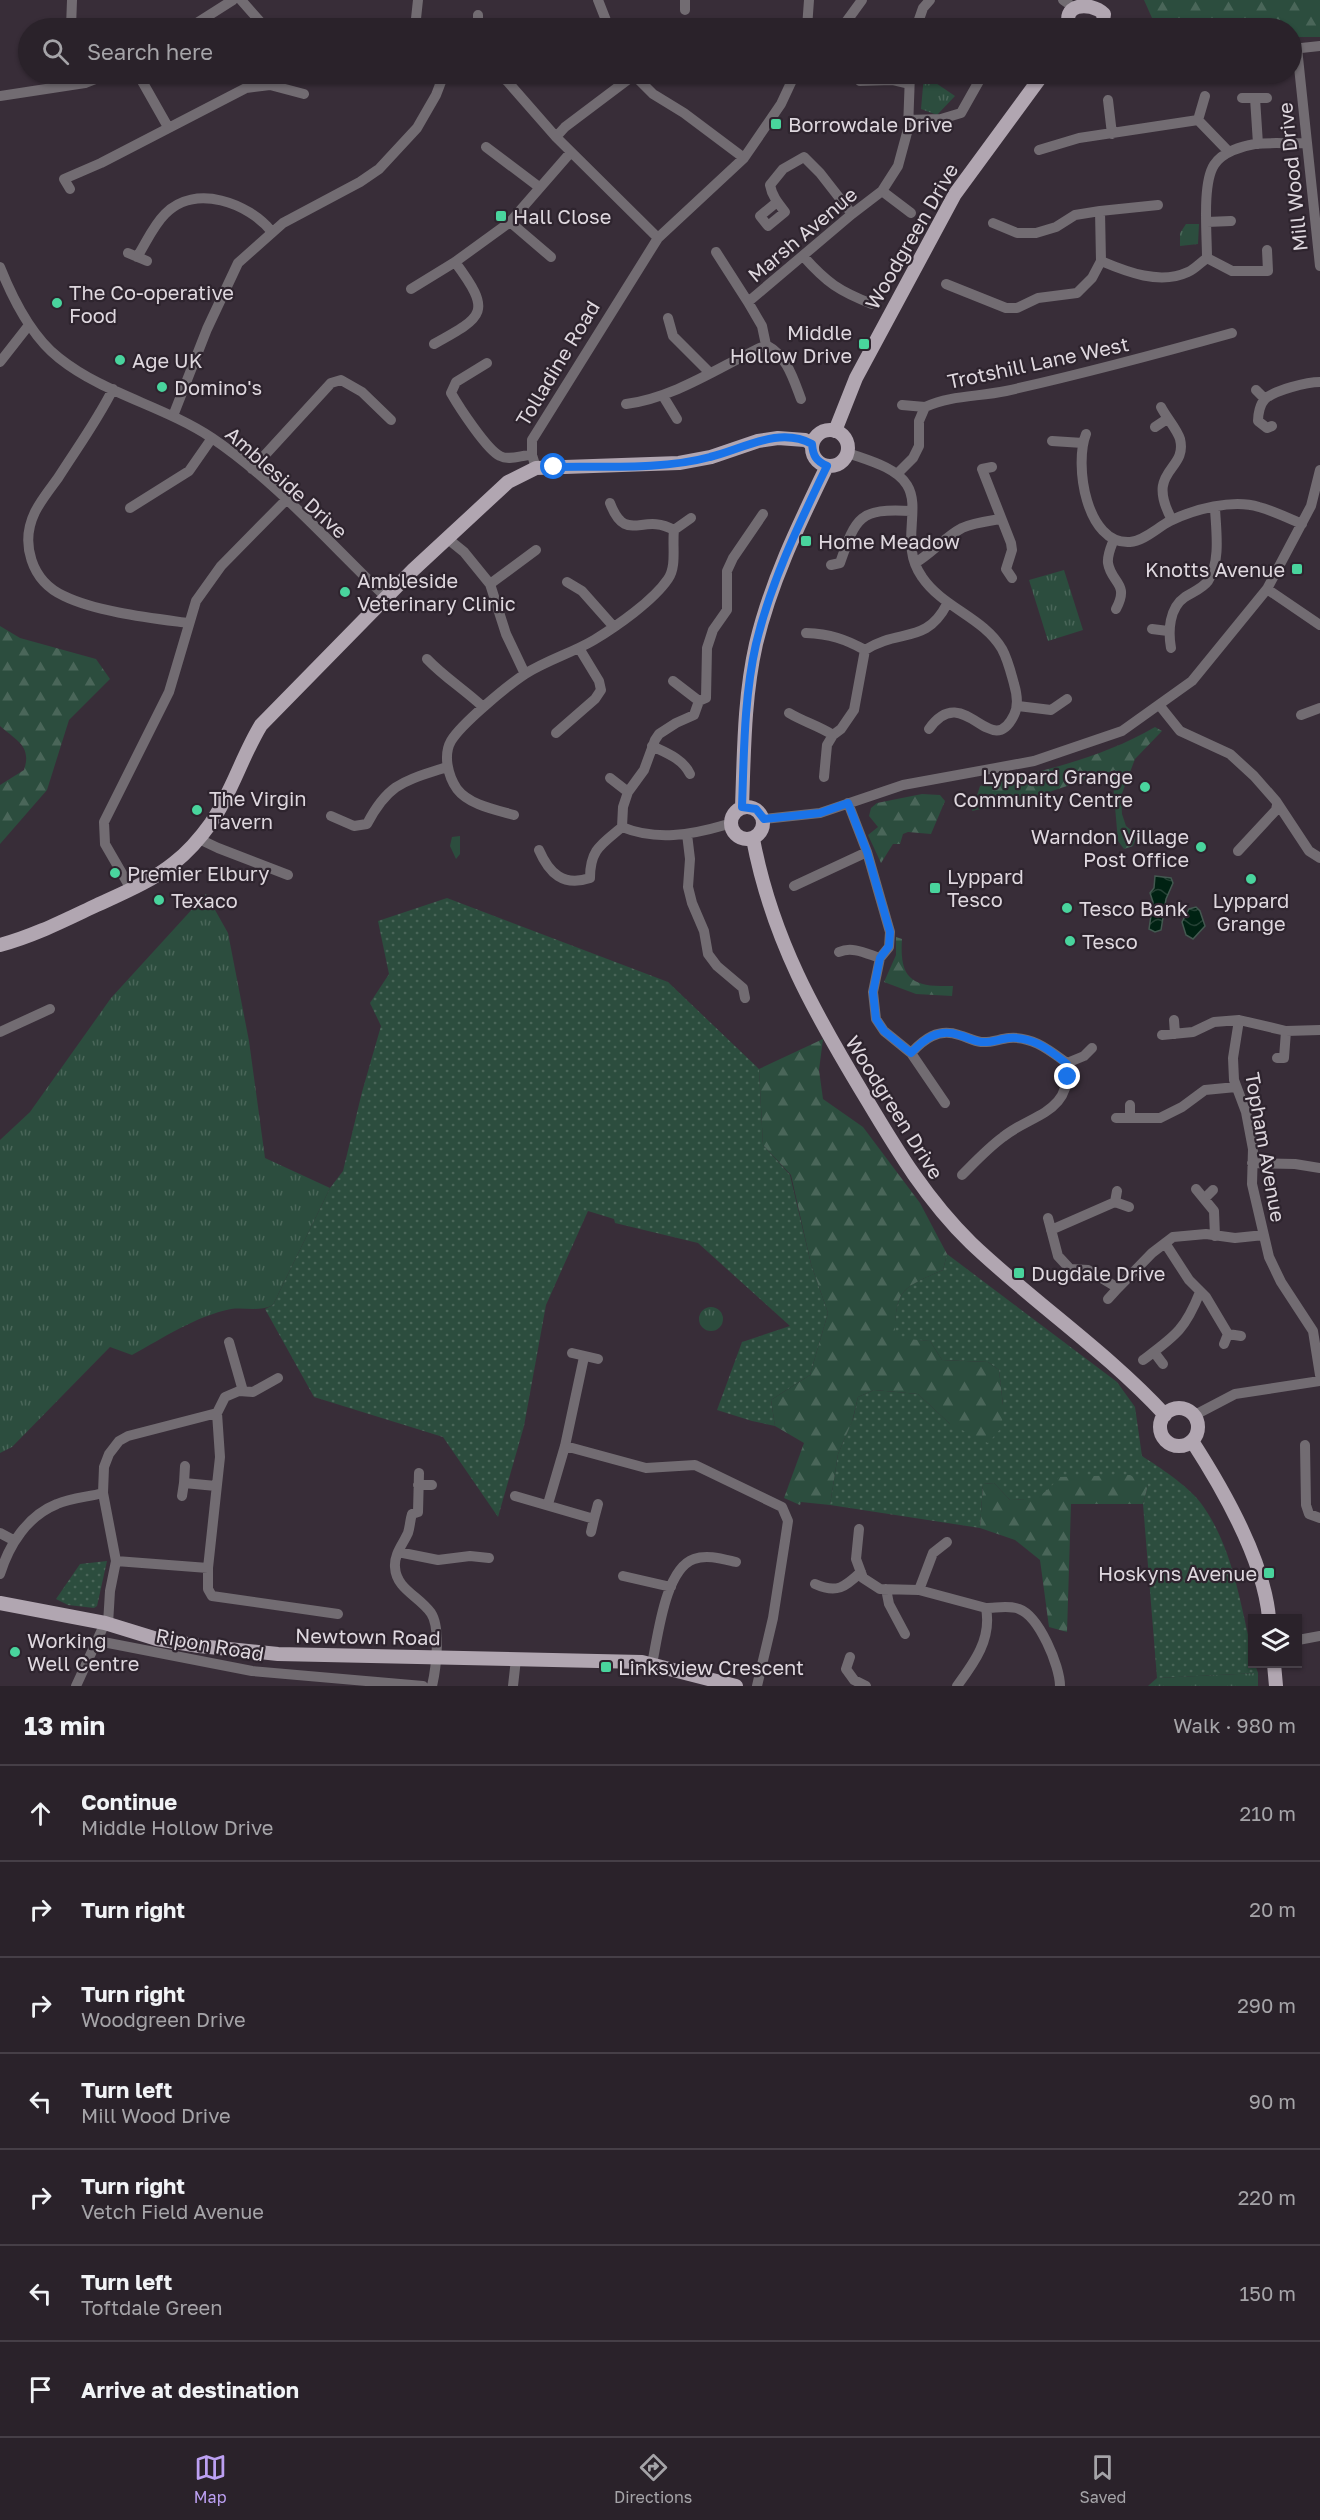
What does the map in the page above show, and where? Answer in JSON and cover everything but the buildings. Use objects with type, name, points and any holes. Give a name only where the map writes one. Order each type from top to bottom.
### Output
[{"type":"main road","points":[[1069,18],[1068,3],[1082,1],[1101,3],[1103,18]]},
{"type":"main road","name":"Woodgreen Drive","points":[[835,430],[856,378],[955,194],[1036,84]]},
{"type":"main road","points":[[826,430],[835,430],[843,435],[848,443],[848,453],[845,459],[837,465],[827,466],[819,463],[813,455],[812,444],[816,436],[826,430]]},
{"type":"main road","points":[[0,945],[27,938],[131,889],[173,864],[199,839],[232,787],[261,725],[448,539],[508,482],[534,461],[679,463],[711,457],[758,441],[778,438],[805,440],[812,444]]},
{"type":"main road","points":[[742,807],[756,809],[764,819],[762,831],[753,839],[741,838],[736,835],[731,826],[732,816],[742,807],[746,708],[756,645],[769,599],[792,538],[827,466]]},
{"type":"main road","name":"Woodgreen Drive","points":[[753,839],[766,897],[798,980],[828,1037],[923,1191],[970,1242],[1134,1381],[1165,1415]]},
{"type":"main road","points":[[1180,1409],[1194,1416],[1197,1431],[1192,1441],[1176,1446],[1166,1441],[1160,1431],[1165,1415],[1180,1409]]},
{"type":"main road","points":[[1192,1441],[1209,1467],[1240,1526],[1256,1567],[1269,1614]]},
{"type":"main road","name":"Newtown Road","points":[[0,1603],[107,1623],[157,1639],[210,1647],[278,1654],[624,1661],[652,1664],[736,1686]]},
{"type":"main road","points":[[1274,1668],[1276,1686]]},
{"type":"street","points":[[71,18],[72,0]]},
{"type":"street","points":[[201,18],[217,4],[233,0]]},
{"type":"street","points":[[241,0],[257,18]]},
{"type":"street","points":[[416,18],[418,0]]},
{"type":"street","points":[[598,0],[605,18]]},
{"type":"street","points":[[808,18],[809,0]]},
{"type":"street","points":[[848,18],[862,0]]},
{"type":"street","points":[[920,18],[923,8],[930,0]]},
{"type":"street","points":[[1302,48],[1320,46]]},
{"type":"street","points":[[0,96],[56,84]]},
{"type":"street","points":[[144,84],[168,127]]},
{"type":"street","points":[[174,416],[225,286],[238,263],[272,232],[301,213],[360,183],[379,169],[417,128],[440,84]]},
{"type":"street","points":[[514,84],[556,137],[658,238]]},
{"type":"street","points":[[556,137],[565,127],[620,84]]},
{"type":"street","points":[[643,84],[653,94],[684,113],[744,158]]},
{"type":"street","name":"Tolladine Road","points":[[534,461],[532,440],[658,238],[744,158],[781,104],[790,84]]},
{"type":"street","name":"Marsh Avenue","points":[[766,345],[762,326],[748,302],[882,191],[898,166],[908,129],[909,84]]},
{"type":"street","points":[[908,120],[941,119],[961,113],[977,84]]},
{"type":"street","name":"Mill Wood Drive","points":[[1299,84],[1320,266]]},
{"type":"street","points":[[68,184],[101,163],[246,88],[270,85],[304,94]]},
{"type":"street","points":[[1198,120],[1205,96]]},
{"type":"street","points":[[1242,98],[1267,98]]},
{"type":"street","points":[[1255,98],[1258,144]]},
{"type":"street","points":[[1108,100],[1112,135]]},
{"type":"street","points":[[1039,150],[1080,138],[1112,135],[1198,120]]},
{"type":"street","points":[[1198,120],[1229,152]]},
{"type":"street","points":[[1207,258],[1208,187],[1214,165],[1229,152],[1258,144],[1307,143]]},
{"type":"street","points":[[486,147],[539,187]]},
{"type":"street","points":[[409,290],[455,262],[510,222],[571,152]]},
{"type":"street","points":[[777,202],[770,185],[783,169],[804,157],[820,173],[852,214]]},
{"type":"street","points":[[882,191],[912,213]]},
{"type":"street","points":[[137,257],[166,212],[182,203],[203,198],[233,204],[263,221],[272,232]]},
{"type":"street","points":[[993,223],[1017,232],[1036,233],[1056,226],[1076,215],[1158,205]]},
{"type":"street","points":[[946,284],[1006,309],[1017,308],[1038,298],[1077,293],[1092,278],[1101,261],[1100,211]]},
{"type":"street","points":[[1207,222],[1231,221]]},
{"type":"street","points":[[510,222],[550,251]]},
{"type":"street","points":[[1207,258],[1232,271],[1268,270],[1267,250]]},
{"type":"street","points":[[716,252],[748,302]]},
{"type":"street","points":[[803,256],[824,278],[842,292],[872,304]]},
{"type":"street","points":[[1101,261],[1144,276],[1166,277],[1188,272],[1207,258]]},
{"type":"street","points":[[436,339],[471,323],[478,309],[479,300],[474,288],[455,262]]},
{"type":"street","name":"Ambleside Drive","points":[[0,267],[29,325],[57,357],[82,374],[174,416],[212,438],[252,469],[286,500],[387,598]]},
{"type":"street","points":[[668,318],[673,336],[710,373]]},
{"type":"street","points":[[0,362],[29,325]]},
{"type":"street","name":"Trotshill Lane West","points":[[897,474],[913,458],[919,446],[919,421],[925,407],[948,399],[1003,392],[1232,333]]},
{"type":"street","points":[[626,405],[651,401],[663,396],[766,345],[777,351],[789,368],[792,388],[801,399]]},
{"type":"street","points":[[487,363],[456,382],[450,393],[499,456],[510,459],[519,455],[534,461]]},
{"type":"street","points":[[252,469],[331,383],[341,381],[362,392],[391,420]]},
{"type":"street","points":[[1272,426],[1267,428],[1258,422],[1260,409],[1265,399],[1304,382],[1320,382]]},
{"type":"street","points":[[113,389],[98,420],[35,512],[27,537],[30,561],[42,580],[62,596],[86,604],[188,623]]},
{"type":"street","points":[[1257,390],[1265,399]]},
{"type":"street","points":[[663,396],[677,419]]},
{"type":"street","points":[[902,405],[925,407]]},
{"type":"street","points":[[1161,407],[1179,437],[1181,448],[1179,459],[1161,483],[1162,498],[1172,520]]},
{"type":"street","points":[[1155,427],[1167,419]]},
{"type":"street","points":[[136,508],[189,471],[212,438]]},
{"type":"street","points":[[1052,441],[1084,439],[1085,484],[1090,510],[1099,528],[1114,539],[1131,542],[1172,520],[1235,504],[1258,506],[1302,524]]},
{"type":"street","points":[[848,453],[897,474],[906,484],[912,496],[910,548],[921,577],[947,604],[975,621],[992,636],[1003,650],[1013,678],[1018,706],[1014,717],[1003,728],[992,730],[979,726],[960,712],[945,713],[929,729]]},
{"type":"street","points":[[992,467],[982,470],[1000,519],[1008,530],[1012,550],[1005,574]]},
{"type":"street","points":[[764,819],[820,813],[903,785],[1034,761],[1122,731],[1192,681],[1267,589],[1311,506],[1320,470]]},
{"type":"street","points":[[131,889],[105,844],[104,822],[169,692],[196,601],[221,566],[286,500]]},
{"type":"street","points":[[610,503],[622,524],[630,526],[650,523],[664,525],[674,531]]},
{"type":"street","points":[[1171,648],[1168,631],[1171,618],[1182,599],[1208,582],[1214,568],[1215,508]]},
{"type":"street","points":[[831,564],[840,563],[852,529],[861,518],[875,511],[911,511]]},
{"type":"street","points":[[622,827],[623,807],[628,792],[644,770],[652,746],[659,734],[694,715],[699,702],[706,698],[707,648],[712,630],[727,610],[722,586],[733,558],[763,514]]},
{"type":"street","points":[[514,815],[479,804],[458,790],[447,767],[451,742],[483,707],[525,674],[579,648],[613,627],[669,579],[673,567],[674,531],[691,518]]},
{"type":"street","points":[[915,563],[965,527],[1000,519]]},
{"type":"street","points":[[448,539],[478,568],[490,584],[506,634],[525,674]]},
{"type":"street","points":[[1114,539],[1108,566],[1119,581],[1121,589],[1121,599],[1116,609]]},
{"type":"street","points":[[490,584],[536,550]]},
{"type":"street","points":[[567,582],[582,591],[613,627]]},
{"type":"street","points":[[1267,589],[1318,620]]},
{"type":"street","points":[[865,650],[887,638],[922,632],[934,624],[947,604]]},
{"type":"street","points":[[1152,629],[1168,631]]},
{"type":"street","points":[[807,633],[829,634],[865,650]]},
{"type":"street","points":[[556,733],[596,699],[601,690],[599,681],[579,648]]},
{"type":"street","points":[[824,777],[830,764],[827,745],[854,710],[865,650]]},
{"type":"street","points":[[427,659],[442,675],[465,690],[483,707]]},
{"type":"street","points":[[673,681],[699,702]]},
{"type":"street","points":[[1018,706],[1051,710],[1067,699]]},
{"type":"street","points":[[1160,706],[1180,730],[1221,749],[1235,759],[1270,793],[1309,850],[1320,858]]},
{"type":"street","points":[[1301,715],[1320,708]]},
{"type":"street","points":[[789,713],[798,719],[817,724],[833,735]]},
{"type":"street","points":[[652,746],[674,756],[690,774]]},
{"type":"street","points":[[331,816],[354,826],[367,824],[376,806],[388,791],[411,779],[447,767]]},
{"type":"street","points":[[610,778],[628,792]]},
{"type":"street","points":[[848,803],[867,852],[890,932],[889,946],[880,958],[873,992],[876,1019],[884,1031],[911,1053],[945,1103]]},
{"type":"street","points":[[1238,850],[1276,810],[1277,805]]},
{"type":"street","points":[[622,827],[638,834],[679,836],[725,825],[731,826]]},
{"type":"street","points":[[539,850],[546,866],[558,878],[566,881],[584,880],[590,878],[594,853],[602,842],[622,827]]},
{"type":"street","points":[[687,834],[690,859],[688,887],[704,931],[708,954],[717,966],[743,988],[745,998]]},
{"type":"street","points":[[199,839],[288,876]]},
{"type":"street","points":[[794,886],[867,852]]},
{"type":"street","points":[[839,952],[846,949],[855,950],[880,958]]},
{"type":"street","points":[[0,1032],[50,1009]]},
{"type":"street","points":[[1174,1020],[1175,1034]]},
{"type":"street","points":[[1162,1035],[1193,1032],[1214,1022],[1239,1020],[1286,1031],[1320,1030]]},
{"type":"street","name":"Topham Avenue","points":[[1239,1020],[1233,1058],[1236,1087],[1246,1112],[1252,1149],[1252,1184],[1269,1257],[1281,1282],[1313,1331],[1320,1376]]},
{"type":"street","points":[[1284,1058],[1286,1031]]},
{"type":"street","points":[[911,1053],[922,1041],[934,1034],[948,1032],[974,1041],[989,1042],[1025,1038],[1042,1046],[1067,1064],[1068,1077],[1062,1097],[1046,1113],[1004,1136],[962,1175]]},
{"type":"street","points":[[1067,1064],[1084,1056],[1092,1048]]},
{"type":"street","points":[[1116,1118],[1160,1118],[1182,1107],[1204,1090],[1236,1087]]},
{"type":"street","points":[[1130,1105],[1130,1118]]},
{"type":"street","points":[[1252,1163],[1295,1164],[1320,1168]]},
{"type":"street","points":[[1196,1189],[1214,1211],[1215,1236]]},
{"type":"street","points":[[1204,1199],[1213,1190]]},
{"type":"street","points":[[1051,1230],[1116,1197],[1130,1207]]},
{"type":"street","points":[[1048,1218],[1058,1256],[1070,1269],[1088,1270],[1119,1288]]},
{"type":"street","points":[[1108,1299],[1152,1253],[1173,1237],[1234,1238],[1264,1235]]},
{"type":"street","points":[[1165,1243],[1189,1280],[1200,1292],[1226,1339],[1241,1336]]},
{"type":"street","points":[[1143,1360],[1178,1334],[1192,1313],[1200,1292]]},
{"type":"street","points":[[229,1342],[243,1391]]},
{"type":"street","points":[[1154,1352],[1163,1364]]},
{"type":"street","points":[[572,1353],[598,1359]]},
{"type":"street","points":[[548,1504],[565,1446],[584,1356]]},
{"type":"street","points":[[278,1378],[252,1392],[243,1391],[225,1397],[217,1413],[221,1442],[208,1588],[212,1596],[338,1614]]},
{"type":"street","points":[[1194,1416],[1235,1394],[1320,1381]]},
{"type":"street","points":[[76,1686],[107,1623],[116,1561],[103,1494],[104,1467],[113,1447],[119,1441],[146,1430],[217,1413]]},
{"type":"street","points":[[1305,1445],[1306,1505],[1309,1514],[1320,1518]]},
{"type":"street","points":[[565,1446],[646,1468],[695,1465],[782,1507],[788,1521],[773,1618],[757,1686]]},
{"type":"street","points":[[182,1496],[185,1466]]},
{"type":"street","points":[[432,1485],[419,1479],[418,1512],[412,1514],[408,1532],[394,1560],[396,1577],[401,1585],[433,1617],[436,1658],[432,1686]]},
{"type":"street","points":[[184,1483],[216,1486]]},
{"type":"street","points":[[0,1574],[15,1540],[31,1520],[48,1508],[69,1500],[103,1494]]},
{"type":"street","points":[[515,1496],[594,1519]]},
{"type":"street","points":[[591,1532],[598,1504]]},
{"type":"street","points":[[859,1529],[856,1559],[863,1578],[880,1589],[919,1590],[986,1612],[1018,1608],[1030,1615],[1042,1632],[1058,1674],[1060,1686]]},
{"type":"street","points":[[0,1533],[15,1540]]},
{"type":"street","points":[[919,1590],[933,1553],[947,1542]]},
{"type":"street","points":[[398,1552],[438,1560],[470,1556],[489,1558]]},
{"type":"street","points":[[652,1664],[671,1587],[680,1568],[694,1559],[713,1557],[736,1562]]},
{"type":"street","points":[[116,1561],[208,1569]]},
{"type":"street","points":[[815,1584],[828,1590],[846,1587],[861,1572]]},
{"type":"street","points":[[623,1576],[671,1587]]},
{"type":"street","points":[[886,1589],[889,1604],[905,1634]]},
{"type":"street","points":[[957,1686],[980,1652],[986,1632],[986,1612]]},
{"type":"street","points":[[1302,1639],[1320,1636]]},
{"type":"street","name":"Ripon Road","points":[[98,1641],[189,1660],[423,1686]]},
{"type":"street","points":[[850,1656],[846,1669],[854,1680],[866,1686]]},
{"type":"street","points":[[513,1686],[516,1659]]},
{"type":"green space","points":[[1144,0],[1320,0],[1320,37],[1302,37],[1302,18],[1152,18]]},
{"type":"green space","points":[[923,84],[937,84],[955,96],[937,115],[921,109]]},
{"type":"green space","points":[[1186,224],[1199,224],[1198,244],[1180,246],[1180,233]]},
{"type":"green space","points":[[1064,570],[1083,630],[1048,641],[1029,580]]},
{"type":"green space","points":[[0,626],[20,638],[96,659],[110,679],[69,720],[47,790],[0,844],[0,785],[24,770],[26,755],[17,740],[0,726]]},
{"type":"green space","points":[[1155,727],[1162,731],[1135,759],[1121,796],[1122,814],[1126,826],[1137,835],[1133,846],[1124,849],[1118,841],[1113,784],[1115,770],[1034,797],[972,811],[980,786],[1092,756]]},
{"type":"green space","points":[[922,794],[940,795],[945,801],[931,834],[908,832],[903,834],[900,844],[893,844],[881,863],[868,835],[878,827],[869,816],[871,808],[877,803]]},
{"type":"green space","points":[[460,836],[460,854],[456,859],[450,846],[452,837]]},
{"type":"green space","points":[[206,894],[228,933],[249,1041],[265,1158],[330,1188],[273,1305],[257,1309],[231,1309],[218,1312],[180,1328],[132,1355],[110,1347],[12,1447],[0,1453],[0,1140],[30,1112],[111,998]]},
{"type":"green space","points":[[447,898],[668,982],[759,1069],[763,1145],[790,1175],[811,1264],[828,1313],[810,1375],[771,1400],[775,1426],[717,1410],[742,1342],[790,1326],[698,1243],[615,1223],[614,1219],[588,1211],[546,1305],[524,1426],[498,1517],[443,1437],[314,1397],[265,1309],[273,1305],[330,1188],[343,1171],[381,1026],[370,1003],[389,974],[378,921]]},
{"type":"green space","points":[[896,937],[902,939],[903,964],[912,979],[928,985],[953,986],[952,996],[916,994],[884,982],[896,955]]},
{"type":"green space","points":[[823,1039],[819,1070],[823,1099],[863,1127],[920,1203],[947,1254],[943,1270],[917,1282],[903,1293],[897,1310],[895,1338],[930,1341],[942,1360],[988,1362],[999,1370],[1003,1405],[1002,1427],[988,1443],[950,1424],[918,1394],[874,1390],[858,1397],[852,1422],[838,1454],[830,1505],[801,1502],[800,1505],[784,1498],[804,1443],[775,1426],[771,1400],[810,1375],[828,1313],[811,1264],[791,1175],[763,1145],[759,1069]]},
{"type":"green space","points":[[947,1254],[1117,1382],[1135,1407],[1142,1456],[1188,1489],[1211,1518],[1220,1536],[1234,1574],[1248,1634],[1248,1668],[1256,1668],[1258,1673],[1157,1678],[1143,1504],[1148,1485],[1049,1490],[1035,1499],[1010,1500],[994,1483],[983,1484],[980,1528],[830,1505],[838,1454],[853,1419],[858,1397],[874,1390],[918,1394],[950,1424],[1003,1405],[999,1370],[988,1362],[942,1360],[930,1341],[894,1339],[897,1310],[903,1293],[917,1282],[943,1270]]},
{"type":"green space","points":[[711,1307],[719,1311],[723,1319],[719,1327],[711,1331],[703,1327],[699,1319],[703,1311]]},
{"type":"green space","points":[[1130,1475],[1148,1485],[1143,1504],[1071,1504],[1067,1632],[1049,1627],[1040,1560],[1015,1540],[980,1528],[983,1484],[994,1483],[1010,1500],[1019,1500],[1038,1496],[1059,1477]]},
{"type":"green space","points":[[107,1561],[97,1606],[94,1608],[68,1605],[56,1599],[80,1564]]},
{"type":"green space","points":[[1258,1673],[1258,1686],[1148,1686],[1157,1678]]},
{"type":"water","points":[[1155,876],[1171,878],[1173,883],[1166,899],[1161,930],[1155,932],[1149,929],[1153,902],[1150,893],[1154,888]]},
{"type":"water","points":[[1196,907],[1200,911],[1205,926],[1193,939],[1186,935],[1182,922],[1189,909]]},
{"type":"place","name":"Borrowdale Drive","points":[[776,124]]},
{"type":"place","name":"Hall Close","points":[[501,216]]},
{"type":"place","name":"The Co-operative Food","points":[[57,303]]},
{"type":"place","name":"Middle Hollow Drive","points":[[864,344]]},
{"type":"place","name":"Age UK","points":[[120,360]]},
{"type":"place","name":"Domino's","points":[[162,387]]},
{"type":"place","name":"Home Meadow","points":[[806,541]]},
{"type":"place","name":"Knotts Avenue","points":[[1297,569]]},
{"type":"place","name":"Ambleside Veterinary Clinic","points":[[345,592]]},
{"type":"place","name":"Lyppard Grange Community Centre","points":[[1145,787]]},
{"type":"place","name":"The Virgin Tavern","points":[[197,810]]},
{"type":"place","name":"Warndon Village Post Office","points":[[1201,847]]},
{"type":"place","name":"Premier Elbury","points":[[115,873]]},
{"type":"place","name":"Lyppard Grange","points":[[1251,879]]},
{"type":"place","name":"Lyppard Tesco","points":[[935,888]]},
{"type":"place","name":"Texaco","points":[[159,900]]},
{"type":"place","name":"Tesco Bank","points":[[1067,908]]},
{"type":"place","name":"Tesco","points":[[1070,941]]},
{"type":"place","name":"Dugdale Drive","points":[[1019,1273]]},
{"type":"place","name":"Hoskyns Avenue","points":[[1269,1573]]},
{"type":"place","name":"Working Well Centre","points":[[15,1652]]},
{"type":"place","name":"Linksview Crescent","points":[[606,1667]]},
{"type":"route","points":[[554,467],[679,463],[711,457],[758,441],[778,438],[794,438],[812,444],[813,455],[819,463],[827,466],[792,538],[769,599],[756,645],[746,708],[742,807],[756,809],[764,819],[820,813],[848,803],[867,852],[890,932],[889,946],[880,958],[873,992],[876,1019],[894,1040],[911,1053],[922,1041],[934,1034],[948,1032],[974,1041],[989,1042],[1008,1038],[1025,1038],[1055,1054],[1067,1064],[1068,1077]]}]
